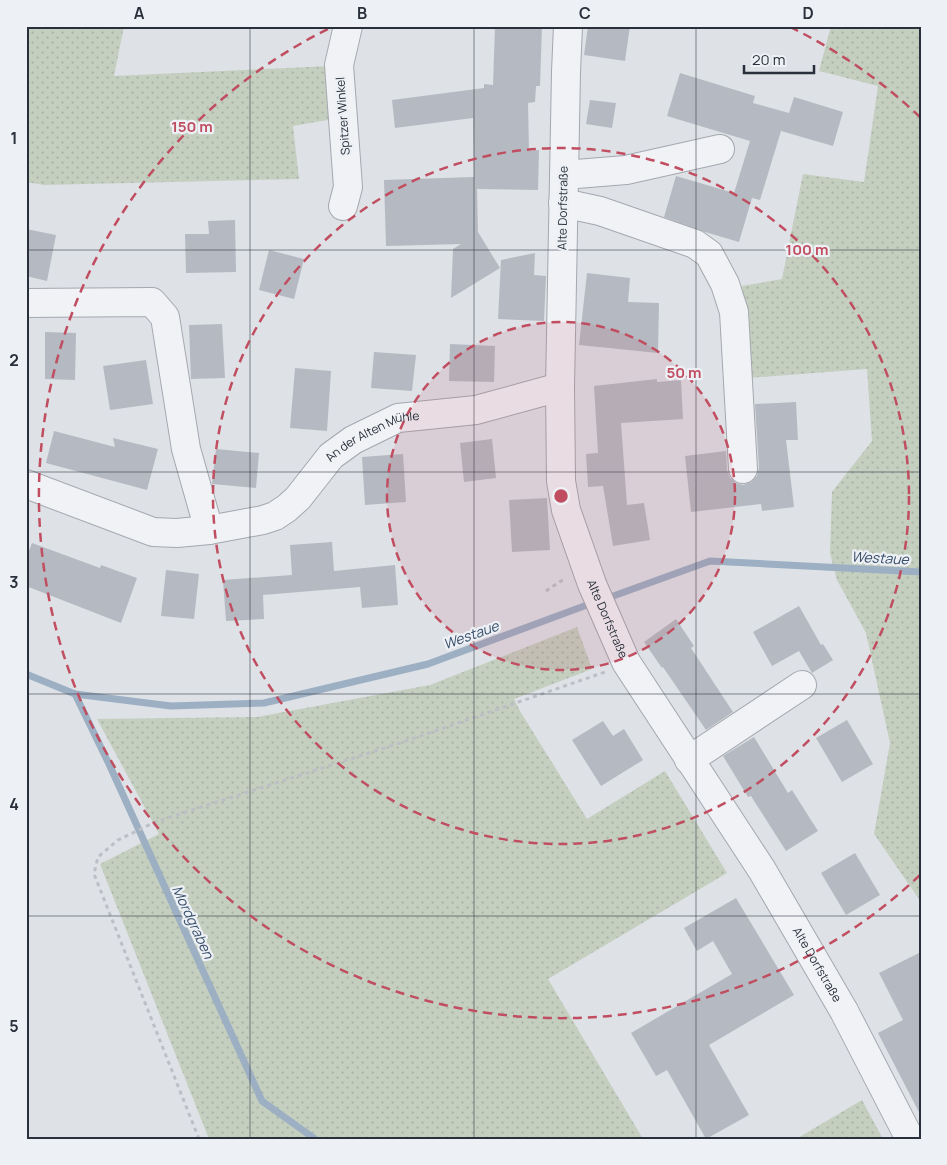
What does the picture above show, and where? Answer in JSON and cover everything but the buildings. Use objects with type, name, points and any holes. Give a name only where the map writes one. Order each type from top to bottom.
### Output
[{"type":"street","name":"Spitzer Winkel","points":[[343,206],[348,187],[340,65],[348,26]]},
{"type":"street","name":"Alte Dorfstraße","points":[[568,26],[560,387],[561,481],[566,510],[592,584],[626,662],[762,870],[844,1011],[910,1139]]},
{"type":"street","points":[[564,175],[626,170],[720,149]]},
{"type":"street","points":[[563,203],[600,211],[695,244],[709,254],[725,284],[734,312],[743,468]]},
{"type":"street","points":[[26,303],[152,302],[165,317],[186,449],[209,530]]},
{"type":"street","name":"An der Alten Mühle","points":[[26,484],[153,532],[177,533],[209,530],[275,516],[298,498],[331,456],[353,440],[398,418],[476,410],[560,387]]},
{"type":"street","points":[[690,760],[802,685]]},
{"type":"path","points":[[199,1139],[94,874],[98,857],[118,840],[155,822],[406,741],[598,675],[626,662]]},
{"type":"green space","points":[[26,26],[124,26],[114,76],[331,66],[333,119],[293,126],[299,179],[44,185],[26,182]]},
{"type":"green space","points":[[831,26],[921,26],[921,902],[874,834],[890,743],[866,633],[837,580],[830,553],[832,492],[872,441],[867,369],[748,378],[742,286],[782,279],[803,174],[864,182],[878,86],[819,71]]},
{"type":"green space","points":[[577,627],[592,669],[514,699],[520,711],[587,819],[665,771],[727,873],[548,979],[643,1139],[209,1139],[100,864],[159,834],[97,719],[257,717],[430,685]]},
{"type":"green space","points":[[862,1100],[883,1139],[796,1139]]},
{"type":"waterway","name":"Westaue","points":[[605,599],[710,561],[921,572]]},
{"type":"waterway","name":"Westaue","points":[[26,674],[75,694],[171,706],[264,703],[428,664],[595,602]]},
{"type":"waterway","name":"Mordgraben","points":[[75,694],[109,764],[262,1101],[315,1139]]}]
